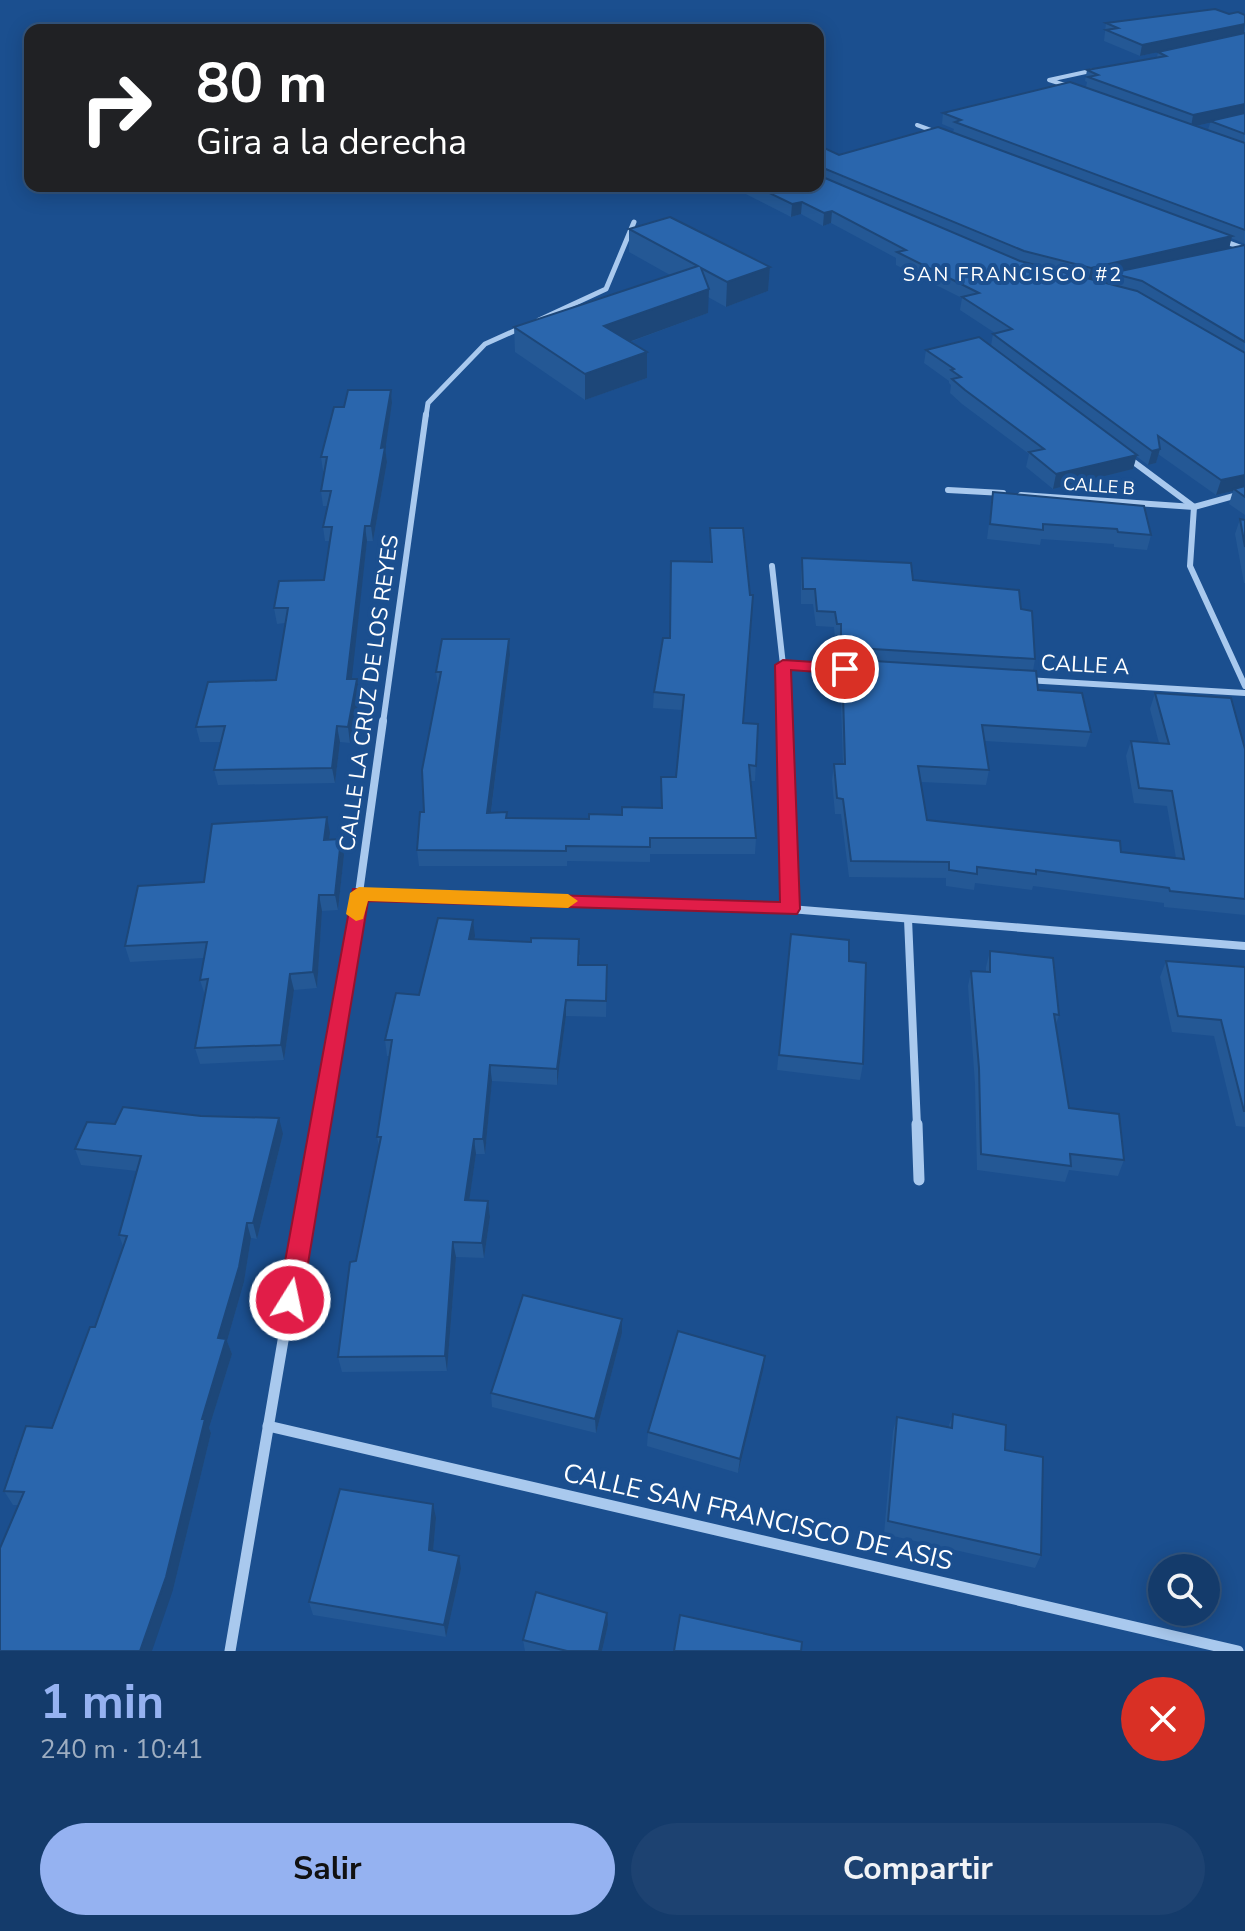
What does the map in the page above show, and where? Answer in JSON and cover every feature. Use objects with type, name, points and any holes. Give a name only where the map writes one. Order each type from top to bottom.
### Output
[{"type":"street","points":[[1078,90],[1049,80],[1110,67]]},
{"type":"street","points":[[917,125],[946,136]]},
{"type":"street","name":"CALLE LA CRUZ DE LOS REYES","points":[[230,1651],[359,893],[428,403],[485,344],[606,289],[634,222]]},
{"type":"street","points":[[1209,236],[1245,250]]},
{"type":"street","points":[[1229,254],[1245,250]]},
{"type":"street","points":[[1121,452],[1194,507],[1190,566],[1245,686]]},
{"type":"street","name":"CALLE B","points":[[948,490],[1194,507],[1245,493]]},
{"type":"street","points":[[772,566],[783,665],[790,909]]},
{"type":"street","points":[[783,665],[863,670]]},
{"type":"street","name":"CALLE A","points":[[1022,679],[1245,693]]},
{"type":"street","points":[[359,893],[790,909],[1245,946]]},
{"type":"street","points":[[908,919],[919,1180]]},
{"type":"street","name":"CALLE SAN FRANCISCO DE ASIS","points":[[268,1426],[1238,1651]]},
{"type":"building","points":[[1215,9],[1245,15],[1245,24],[1142,45],[1106,30],[1118,28],[1106,23]]},
{"type":"building","points":[[1245,33],[1245,104],[1193,115],[1088,77],[1098,75],[1087,70],[1166,56],[1158,52]]},
{"type":"building","points":[[1070,82],[1245,143],[1245,230],[955,122],[961,120],[943,113]]},
{"type":"building","points":[[1245,113],[1245,134],[1210,121]]},
{"type":"building","points":[[938,127],[1232,236],[1091,268],[1024,251],[824,168],[824,148],[839,155]]},
{"type":"building","points":[[824,178],[1020,261],[1137,291],[1245,353],[1245,475],[1221,480],[1158,436],[1160,449],[1152,451],[993,334],[1012,329],[962,297],[979,293],[897,252],[906,250],[832,211],[824,213],[802,202],[792,204],[767,192],[824,192]]},
{"type":"building","points":[[670,217],[770,267],[727,282],[701,268],[709,289],[604,326],[647,352],[585,374],[514,327],[698,266],[629,229]]},
{"type":"building","points":[[1245,245],[1245,342],[1142,281],[1111,273]]},
{"type":"building","points":[[979,337],[1137,455],[1056,474],[1029,452],[1044,449],[965,390],[952,379],[961,377],[951,370],[954,369],[926,350]]},
{"type":"building","points":[[348,390],[391,390],[371,526],[365,526],[347,679],[357,679],[348,727],[337,726],[332,768],[214,770],[225,726],[196,727],[208,682],[276,680],[288,608],[274,608],[279,581],[324,580],[332,527],[323,527],[331,491],[321,491],[327,457],[321,457],[334,407],[344,407]]},
{"type":"building","points":[[1245,486],[1245,497],[1234,489]]},
{"type":"building","points":[[993,492],[1144,506],[1151,535],[1118,532],[1117,529],[1043,524],[1043,530],[990,524]]},
{"type":"building","points":[[1240,519],[1245,520],[1245,547]]},
{"type":"building","points":[[710,528],[743,528],[750,595],[753,595],[743,723],[758,724],[756,766],[749,765],[756,838],[650,838],[650,847],[566,846],[566,851],[417,850],[420,812],[424,812],[422,770],[441,672],[436,672],[442,639],[509,639],[487,813],[507,812],[506,818],[589,819],[589,814],[622,815],[622,807],[662,808],[661,777],[676,777],[684,695],[654,692],[663,638],[670,638],[671,561],[712,562]]},
{"type":"building","points":[[802,558],[911,563],[913,580],[1019,590],[1021,609],[1032,611],[1035,659],[841,647],[841,624],[837,624],[835,612],[817,611],[815,589],[803,589]]},
{"type":"building","points":[[842,659],[1036,671],[1038,690],[1082,693],[1091,732],[982,725],[989,770],[918,766],[927,820],[1120,841],[1121,852],[1184,859],[1172,791],[1139,788],[1131,741],[1169,744],[1155,693],[1231,698],[1245,749],[1245,899],[1036,870],[1036,874],[977,867],[977,874],[949,870],[949,862],[851,861],[843,799],[837,798],[834,764],[845,764]]},
{"type":"building","points":[[327,817],[324,840],[341,839],[335,895],[319,895],[313,972],[290,974],[281,1045],[195,1048],[208,979],[200,980],[207,942],[125,946],[138,886],[204,882],[212,824]]},
{"type":"building","points":[[438,918],[473,920],[469,939],[531,942],[531,938],[579,939],[578,965],[607,965],[606,1001],[566,1000],[557,1069],[490,1065],[483,1139],[474,1139],[465,1200],[488,1201],[482,1243],[453,1242],[445,1356],[338,1357],[350,1262],[356,1261],[381,1137],[377,1137],[392,1040],[385,1040],[396,993],[419,995]]},
{"type":"building","points":[[791,934],[849,940],[849,961],[866,963],[863,1064],[779,1055]]},
{"type":"building","points":[[990,951],[1053,958],[1059,1015],[1054,1014],[1069,1108],[1119,1114],[1124,1160],[1070,1154],[1071,1166],[981,1154],[979,1068],[971,971],[990,972]]},
{"type":"building","points":[[1166,961],[1245,967],[1245,1111],[1221,1020],[1178,1016]]},
{"type":"building","points":[[123,1107],[201,1116],[279,1118],[253,1223],[247,1223],[239,1267],[218,1338],[226,1339],[202,1419],[205,1419],[166,1577],[140,1651],[0,1651],[0,1548],[24,1492],[4,1491],[26,1426],[52,1428],[90,1327],[95,1327],[127,1236],[119,1235],[141,1156],[75,1149],[87,1122],[115,1124]]},
{"type":"building","points":[[523,1295],[622,1319],[595,1419],[491,1393]]},
{"type":"building","points":[[678,1331],[765,1356],[740,1459],[648,1432]]},
{"type":"building","points":[[953,1414],[1006,1425],[1005,1450],[1043,1457],[1041,1555],[888,1521],[897,1417],[952,1428]]},
{"type":"building","points":[[340,1489],[433,1504],[429,1550],[459,1556],[444,1625],[309,1602]]},
{"type":"building","points":[[536,1592],[607,1613],[599,1651],[567,1651],[523,1640]]},
{"type":"building","points":[[680,1615],[802,1642],[801,1651],[674,1651]]},
{"type":"slow traffic","points":[[356,914],[359,893],[568,901]]},
{"type":"district","name":"SAN FRANCISCO #2","points":[[1013,274]]},
{"type":"route","points":[[290,1300],[359,893],[790,909],[783,665],[845,669]]}]
